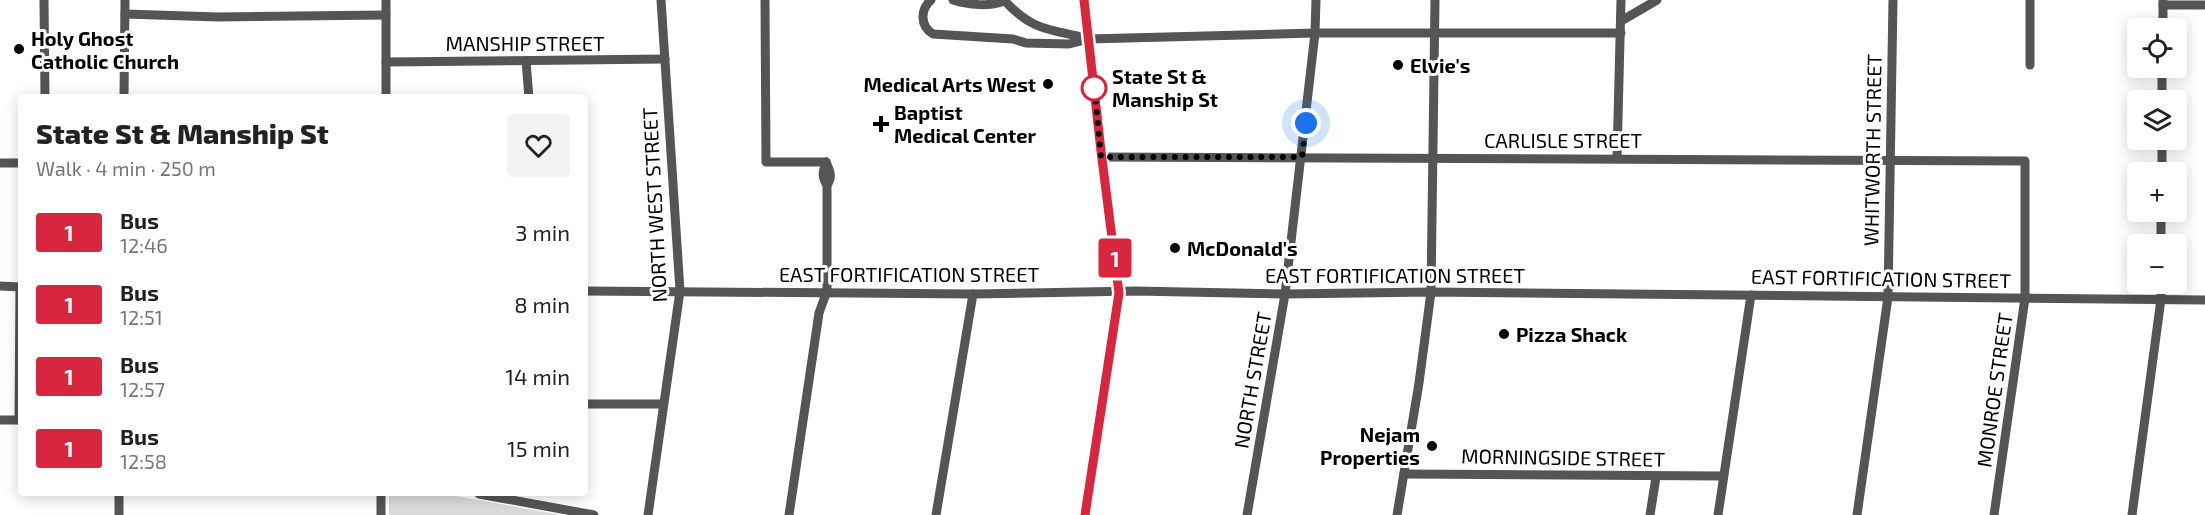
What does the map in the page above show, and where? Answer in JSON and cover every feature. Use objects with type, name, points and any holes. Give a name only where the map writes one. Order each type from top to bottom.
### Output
[{"type":"main road","points":[[1084,0],[1119,293],[1085,515]]},
{"type":"street","points":[[44,0],[45,94]]},
{"type":"street","points":[[124,94],[125,0]]},
{"type":"street","points":[[386,0],[386,94]]},
{"type":"street","name":"NORTH WEST STREET","points":[[648,515],[680,291],[661,0]]},
{"type":"street","points":[[765,0],[766,162],[826,162],[831,172],[831,180],[827,186],[827,291],[819,313],[789,515]]},
{"type":"street","points":[[931,0],[926,6],[923,20],[925,28],[933,34],[1013,39],[1026,43],[1070,44],[1089,39]]},
{"type":"street","points":[[953,0],[964,4],[996,4],[1004,0],[1022,18],[1035,26],[1089,39],[1315,33],[1621,33]]},
{"type":"street","name":"NORTH STREET","points":[[1247,515],[1285,294],[1302,157],[1315,33],[1316,0]]},
{"type":"street","points":[[1397,515],[1431,292],[1435,0]]},
{"type":"street","points":[[1617,158],[1621,0]]},
{"type":"street","points":[[1621,21],[1657,0]]},
{"type":"street","name":"WHITWORTH STREET","points":[[1857,515],[1888,297],[1893,0]]},
{"type":"street","points":[[2030,0],[2030,65]]},
{"type":"street","points":[[2163,18],[2163,2],[2205,5]]},
{"type":"street","points":[[125,14],[386,15]]},
{"type":"street","name":"MANSHIP STREET","points":[[386,62],[665,59]]},
{"type":"street","points":[[526,61],[529,94]]},
{"type":"street","name":"CARLISLE STREET","points":[[1101,157],[2025,161]]},
{"type":"street","name":"MONROE STREET","points":[[1994,515],[2025,298],[2025,161]]},
{"type":"street","points":[[0,163],[18,163]]},
{"type":"street","points":[[0,286],[18,287]]},
{"type":"street","name":"EAST FORTIFICATION STREET","points":[[588,291],[827,291],[973,294],[1431,292],[2205,300]]},
{"type":"street","points":[[936,515],[973,294]]},
{"type":"street","points":[[2132,515],[2161,294]]},
{"type":"street","points":[[1718,515],[1751,295]]},
{"type":"street","points":[[588,404],[663,404]]},
{"type":"street","points":[[0,420],[18,420]]},
{"type":"street","name":"MORNINGSIDE STREET","points":[[1404,474],[1723,476]]},
{"type":"street","points":[[1650,515],[1656,477]]},
{"type":"street","points":[[119,496],[119,515]]},
{"type":"street","points":[[381,496],[381,515]]},
{"type":"street","points":[[490,496],[594,515]]},
{"type":"shaded area","points":[[389,496],[455,496],[562,515],[389,515]]},
{"type":"bus line","name":"1","points":[[1084,0],[1119,293],[1085,515]]},
{"type":"place","name":"Holy Ghost Catholic Church","points":[[19,49]]},
{"type":"place","name":"Elvie's","points":[[1398,65]]},
{"type":"place","name":"Medical Arts West","points":[[1048,84]]},
{"type":"place","name":"State St & Manship St","points":[[1094,88]]},
{"type":"place","name":"Baptist Medical Center","points":[[881,124]]},
{"type":"place","name":"McDonald's","points":[[1175,248]]},
{"type":"place","name":"Pizza Shack","points":[[1504,334]]},
{"type":"place","name":"Nejam Properties","points":[[1432,446]]},
{"type":"route","points":[[1094,88],[1094,84],[1101,157],[1302,157],[1306,123]]}]
